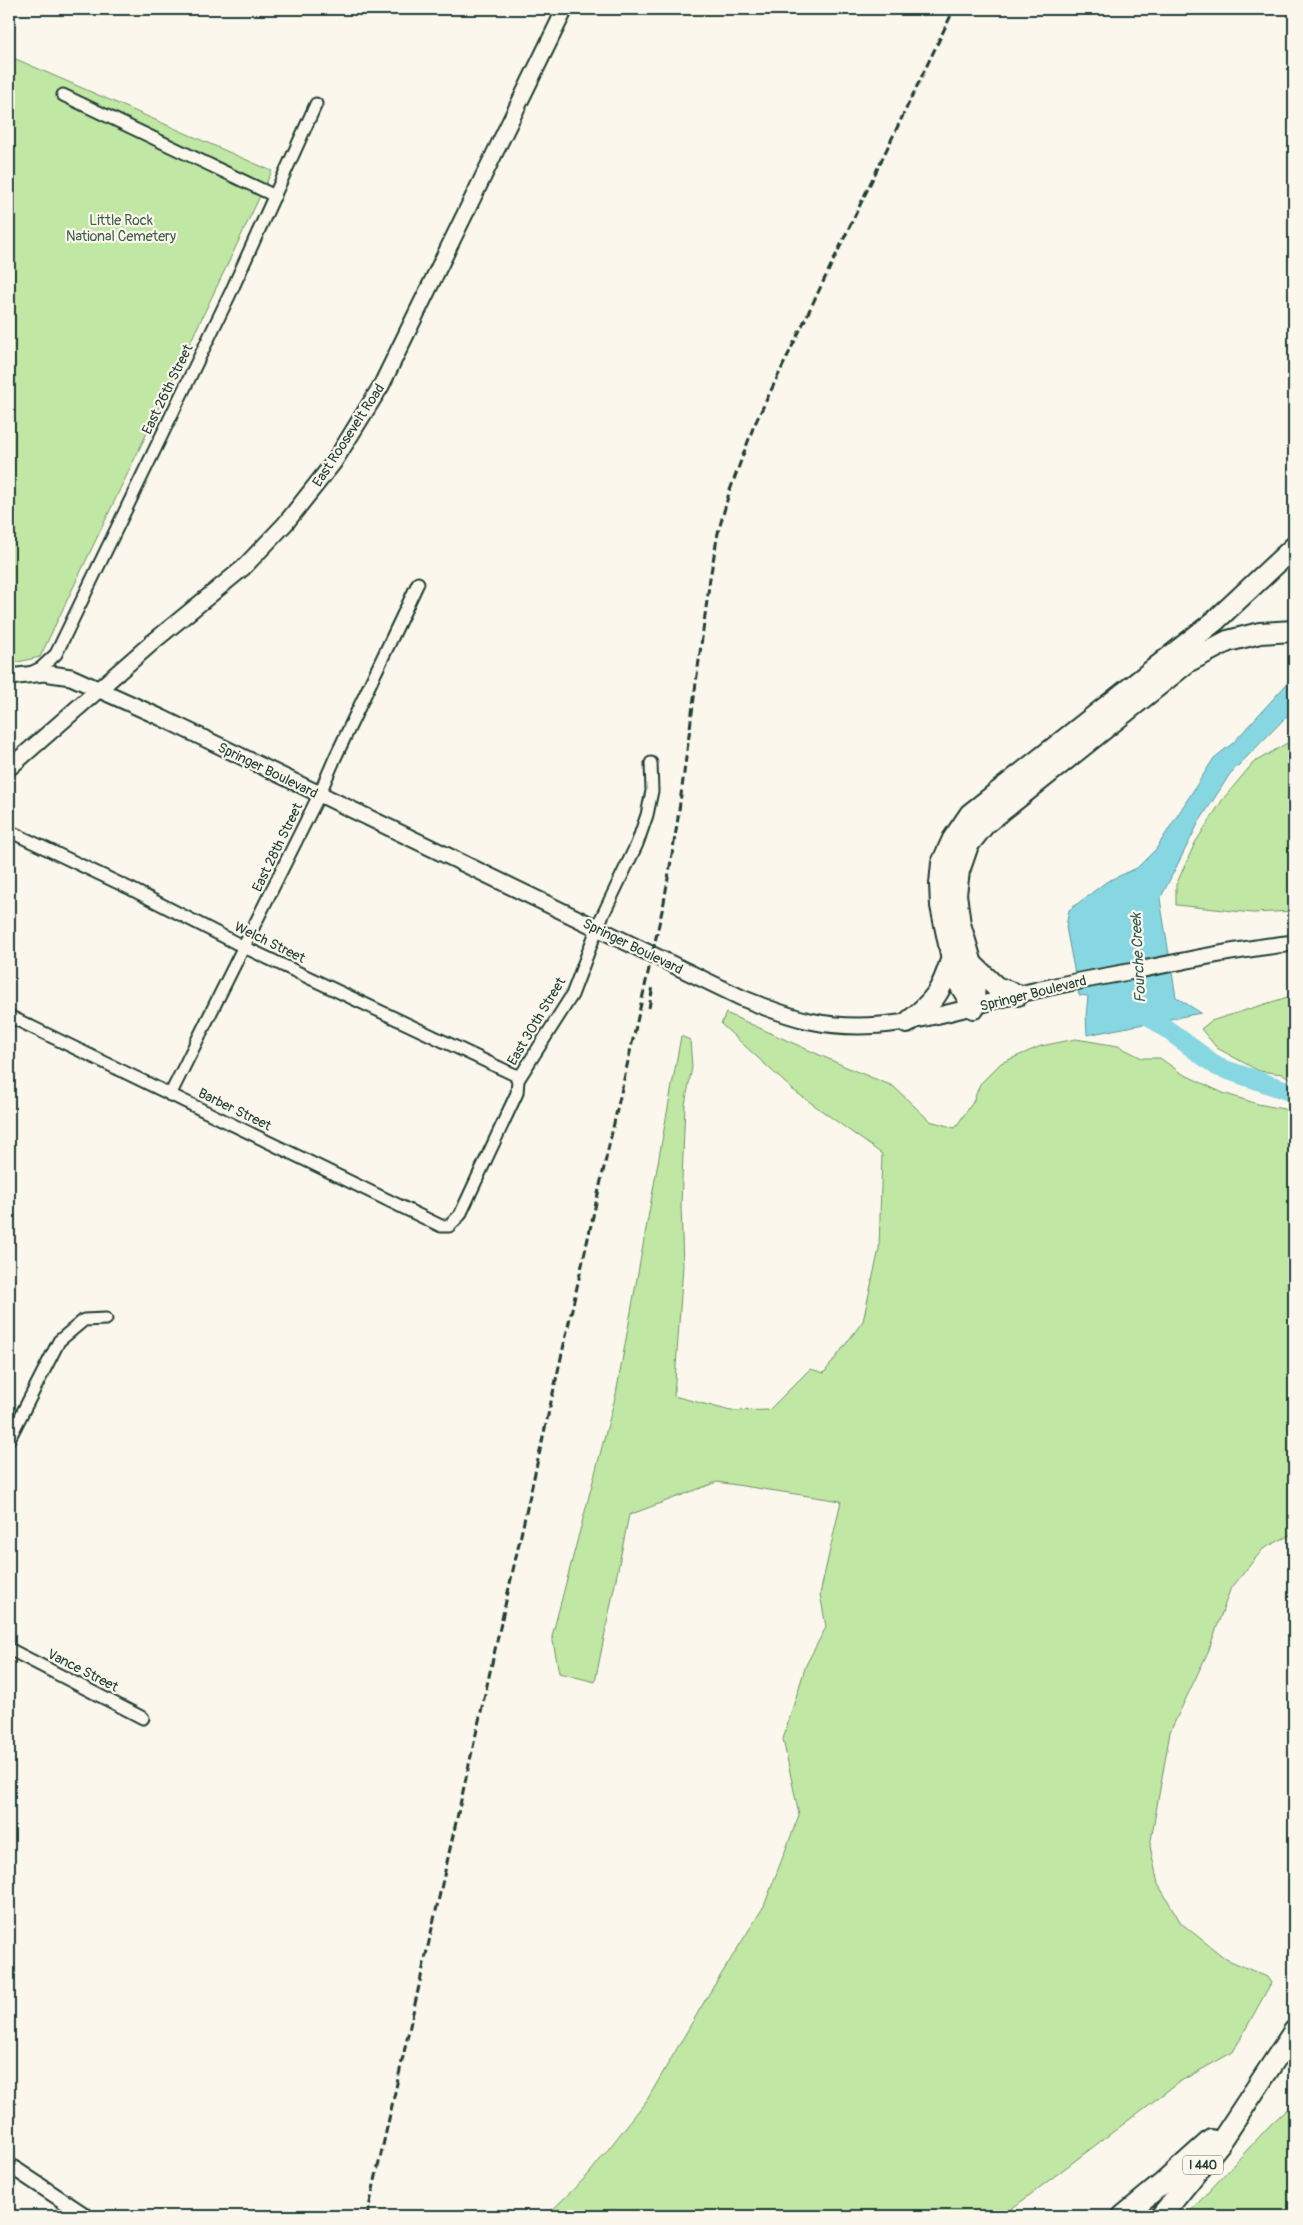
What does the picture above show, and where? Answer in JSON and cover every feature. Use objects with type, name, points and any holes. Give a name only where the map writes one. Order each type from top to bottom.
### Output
[{"type":"highway","points":[[974,1008],[975,974],[960,924],[951,867],[953,839],[970,814],[1215,621],[1294,547]]},
{"type":"highway","points":[[974,1008],[956,978],[941,906],[940,884],[985,824],[1189,661],[1228,642],[1260,633],[1294,631]]},
{"type":"highway","points":[[907,1023],[928,1006],[938,994],[946,978],[952,957]]},
{"type":"highway","points":[[972,964],[996,986],[1026,993]]},
{"type":"highway","name":"I 440","points":[[1161,2216],[1202,2167],[1242,2111],[1294,2031]]},
{"type":"highway","points":[[1123,2216],[1164,2184],[1242,2111]]},
{"type":"main road","name":"East Roosevelt Road","points":[[9,768],[154,641],[242,568],[285,524],[334,462],[381,386],[565,9]]},
{"type":"main road","name":"Springer Boulevard","points":[[9,677],[29,674],[58,674],[71,677],[178,726],[742,998],[812,1022],[842,1024],[907,1023],[974,1008],[1026,993],[1229,952],[1294,943]]},
{"type":"street","points":[[63,95],[275,196]]},
{"type":"street","name":"East 26th Street","points":[[29,674],[41,668],[56,654],[230,294],[316,104]]},
{"type":"street","name":"East 28th Street","points":[[170,1095],[319,795],[418,583]]},
{"type":"street","name":"East 30th Street","points":[[449,1226],[460,1215],[517,1093],[518,1080],[572,995],[598,929],[637,844],[650,798],[651,763]]},
{"type":"street","name":"Welch Street","points":[[9,831],[131,889],[244,947],[515,1075],[518,1080]]},
{"type":"street","name":"Barber Street","points":[[9,1016],[441,1226],[449,1226]]},
{"type":"street","points":[[9,1439],[59,1341],[84,1320],[106,1319]]},
{"type":"street","name":"Vance Street","points":[[9,1649],[143,1718]]},
{"type":"street","points":[[9,2165],[86,2216]]},
{"type":"green space","name":"Little Rock National Cemetery","points":[[9,56],[272,171],[40,657],[9,664]]},
{"type":"green space","points":[[1294,739],[1294,911],[1253,913],[1176,905],[1176,885],[1195,843],[1223,799],[1253,763]]},
{"type":"green space","points":[[1294,995],[1294,1081],[1283,1074],[1259,1071],[1217,1048],[1201,1029],[1211,1021]]},
{"type":"green space","points":[[726,1013],[893,1086],[930,1121],[955,1128],[973,1102],[980,1084],[1001,1063],[1041,1046],[1076,1039],[1118,1046],[1142,1058],[1160,1058],[1181,1073],[1223,1093],[1258,1104],[1294,1111],[1294,1533],[1263,1549],[1230,1590],[1208,1652],[1170,1732],[1150,1846],[1158,1884],[1181,1923],[1226,1959],[1267,1977],[1271,1983],[1233,2052],[1179,2082],[1002,2216],[546,2216],[588,2175],[647,2100],[707,1997],[764,1906],[799,1815],[783,1739],[806,1665],[826,1627],[820,1594],[841,1501],[717,1482],[629,1515],[595,1682],[559,1673],[552,1636],[616,1394],[681,1036],[690,1040],[692,1067],[685,1105],[681,1205],[683,1266],[674,1396],[731,1411],[769,1410],[810,1369],[824,1373],[863,1321],[879,1249],[882,1154],[793,1090],[721,1024]]},
{"type":"green space","points":[[1294,2103],[1294,2216],[1186,2216],[1272,2123]]},
{"type":"water","points":[[1294,676],[1294,709],[1230,774],[1199,822],[1160,899],[1176,997],[1201,1013],[1087,1035],[1088,996],[1079,995],[1066,927],[1069,910],[1106,882],[1137,868],[1156,849],[1214,758],[1233,743]]},
{"type":"waterway","name":"Fourche Creek","points":[[1140,1005],[1141,1010],[1218,1067],[1294,1093]]},
{"type":"railway","points":[[367,2216],[664,902],[677,825],[710,578],[718,533],[729,493],[753,428],[954,9]]},
{"type":"railway","points":[[649,1008],[653,986]]}]
